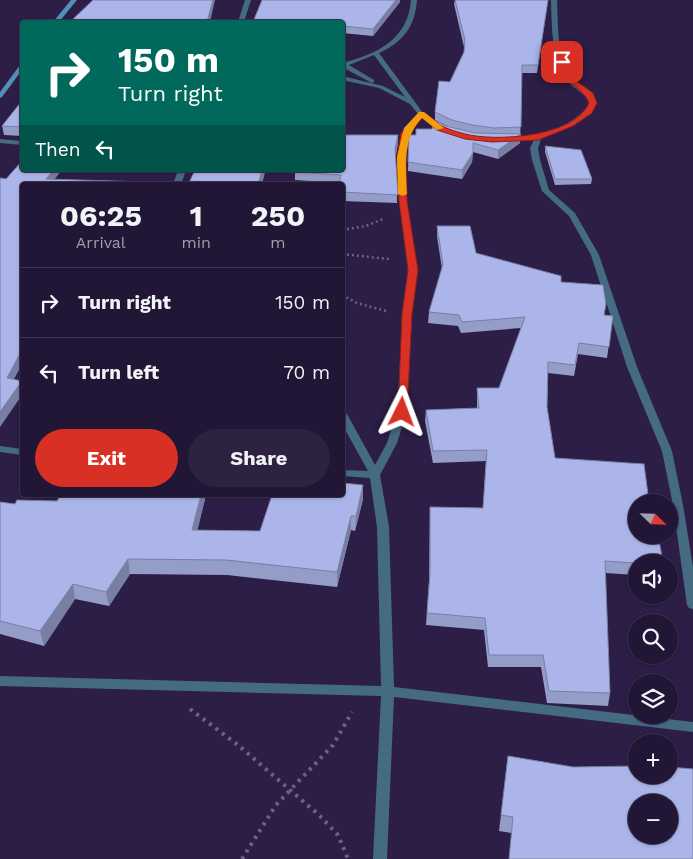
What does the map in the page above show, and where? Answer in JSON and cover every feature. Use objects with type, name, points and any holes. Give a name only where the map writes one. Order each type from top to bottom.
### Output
[{"type":"street","points":[[58,20],[74,0]]},
{"type":"street","points":[[242,20],[248,0]]},
{"type":"street","points":[[345,64],[376,54],[396,41],[407,28],[415,7],[414,0]]},
{"type":"street","points":[[500,140],[538,138],[581,118],[590,111],[593,103],[590,95],[568,78],[564,70],[555,29],[554,0]]},
{"type":"street","points":[[376,54],[419,110]]},
{"type":"street","points":[[345,66],[419,110],[440,128],[448,131]]},
{"type":"street","points":[[0,96],[20,69]]},
{"type":"street","points":[[345,79],[381,87]]},
{"type":"street","points":[[375,476],[392,444],[402,412],[407,314],[413,270],[402,176],[403,143],[408,128],[419,110]]},
{"type":"street","points":[[538,138],[534,148],[546,191],[572,215],[595,255],[632,368],[667,451],[678,505],[693,605]]},
{"type":"street","points":[[0,141],[20,143]]},
{"type":"street","points":[[345,420],[375,476],[383,527],[388,691],[380,859]]},
{"type":"street","points":[[0,450],[20,452]]},
{"type":"street","points":[[345,473],[375,476]]},
{"type":"street","points":[[0,681],[388,691],[693,727]]},
{"type":"path","points":[[345,230],[366,226],[384,219],[406,222]]},
{"type":"path","points":[[345,254],[412,258]]},
{"type":"path","points":[[345,296],[369,308],[407,314]]},
{"type":"path","points":[[149,684],[200,715],[319,815],[338,835],[348,859]]},
{"type":"path","points":[[242,859],[289,790],[323,759],[340,736],[360,690]]},
{"type":"building","points":[[93,0],[213,0],[208,20],[72,20]]},
{"type":"building","points":[[262,0],[396,0],[373,29],[345,26],[345,20],[254,20]]},
{"type":"building","points":[[455,0],[548,0],[538,65],[522,65],[521,127],[494,128],[472,125],[452,120],[435,112],[439,81],[450,82],[464,52],[465,40]]},
{"type":"building","points":[[20,103],[20,127],[2,126]]},
{"type":"building","points":[[434,120],[446,126],[475,133],[521,134],[498,150],[473,143],[473,153],[462,170],[408,162],[409,135],[416,135],[416,129],[432,129]]},
{"type":"building","points":[[345,135],[398,135],[395,149],[398,195],[345,192],[345,182],[340,182],[341,175],[295,172],[345,172]]},
{"type":"building","points":[[545,146],[581,150],[592,179],[555,179]]},
{"type":"building","points":[[20,163],[20,172],[52,172],[46,179],[146,182],[20,182],[20,354],[7,378],[20,381],[20,384],[0,412],[0,178],[6,179]]},
{"type":"building","points":[[194,172],[261,172],[259,182],[189,182]]},
{"type":"building","points":[[437,226],[470,226],[476,253],[561,276],[561,282],[603,285],[606,304],[604,315],[613,316],[609,347],[579,343],[575,365],[548,362],[547,407],[555,458],[644,464],[648,494],[628,494],[628,544],[660,544],[662,554],[628,554],[628,562],[605,561],[610,693],[549,691],[543,655],[489,655],[485,618],[427,613],[430,574],[430,507],[483,508],[487,450],[433,451],[426,410],[479,408],[477,388],[499,388],[525,317],[462,322],[459,315],[429,312],[443,264]]},
{"type":"building","points":[[345,483],[363,485],[356,516],[351,516],[337,572],[226,560],[128,559],[106,592],[73,584],[40,631],[0,621],[0,502],[15,504],[17,500],[57,501],[60,497],[200,497],[192,530],[260,531],[271,497],[345,497]]},
{"type":"building","points":[[508,756],[573,767],[628,766],[628,784],[678,784],[678,768],[693,769],[693,859],[509,859],[513,817],[501,815]]},
{"type":"slow traffic","points":[[403,194],[402,157],[405,133],[421,114],[440,128]]},
{"type":"route","points":[[402,412],[407,314],[413,270],[403,201],[402,157],[405,133],[421,114],[440,128],[465,136],[492,140],[538,138],[570,124],[590,111],[593,103],[590,95],[568,78],[562,62]]}]
